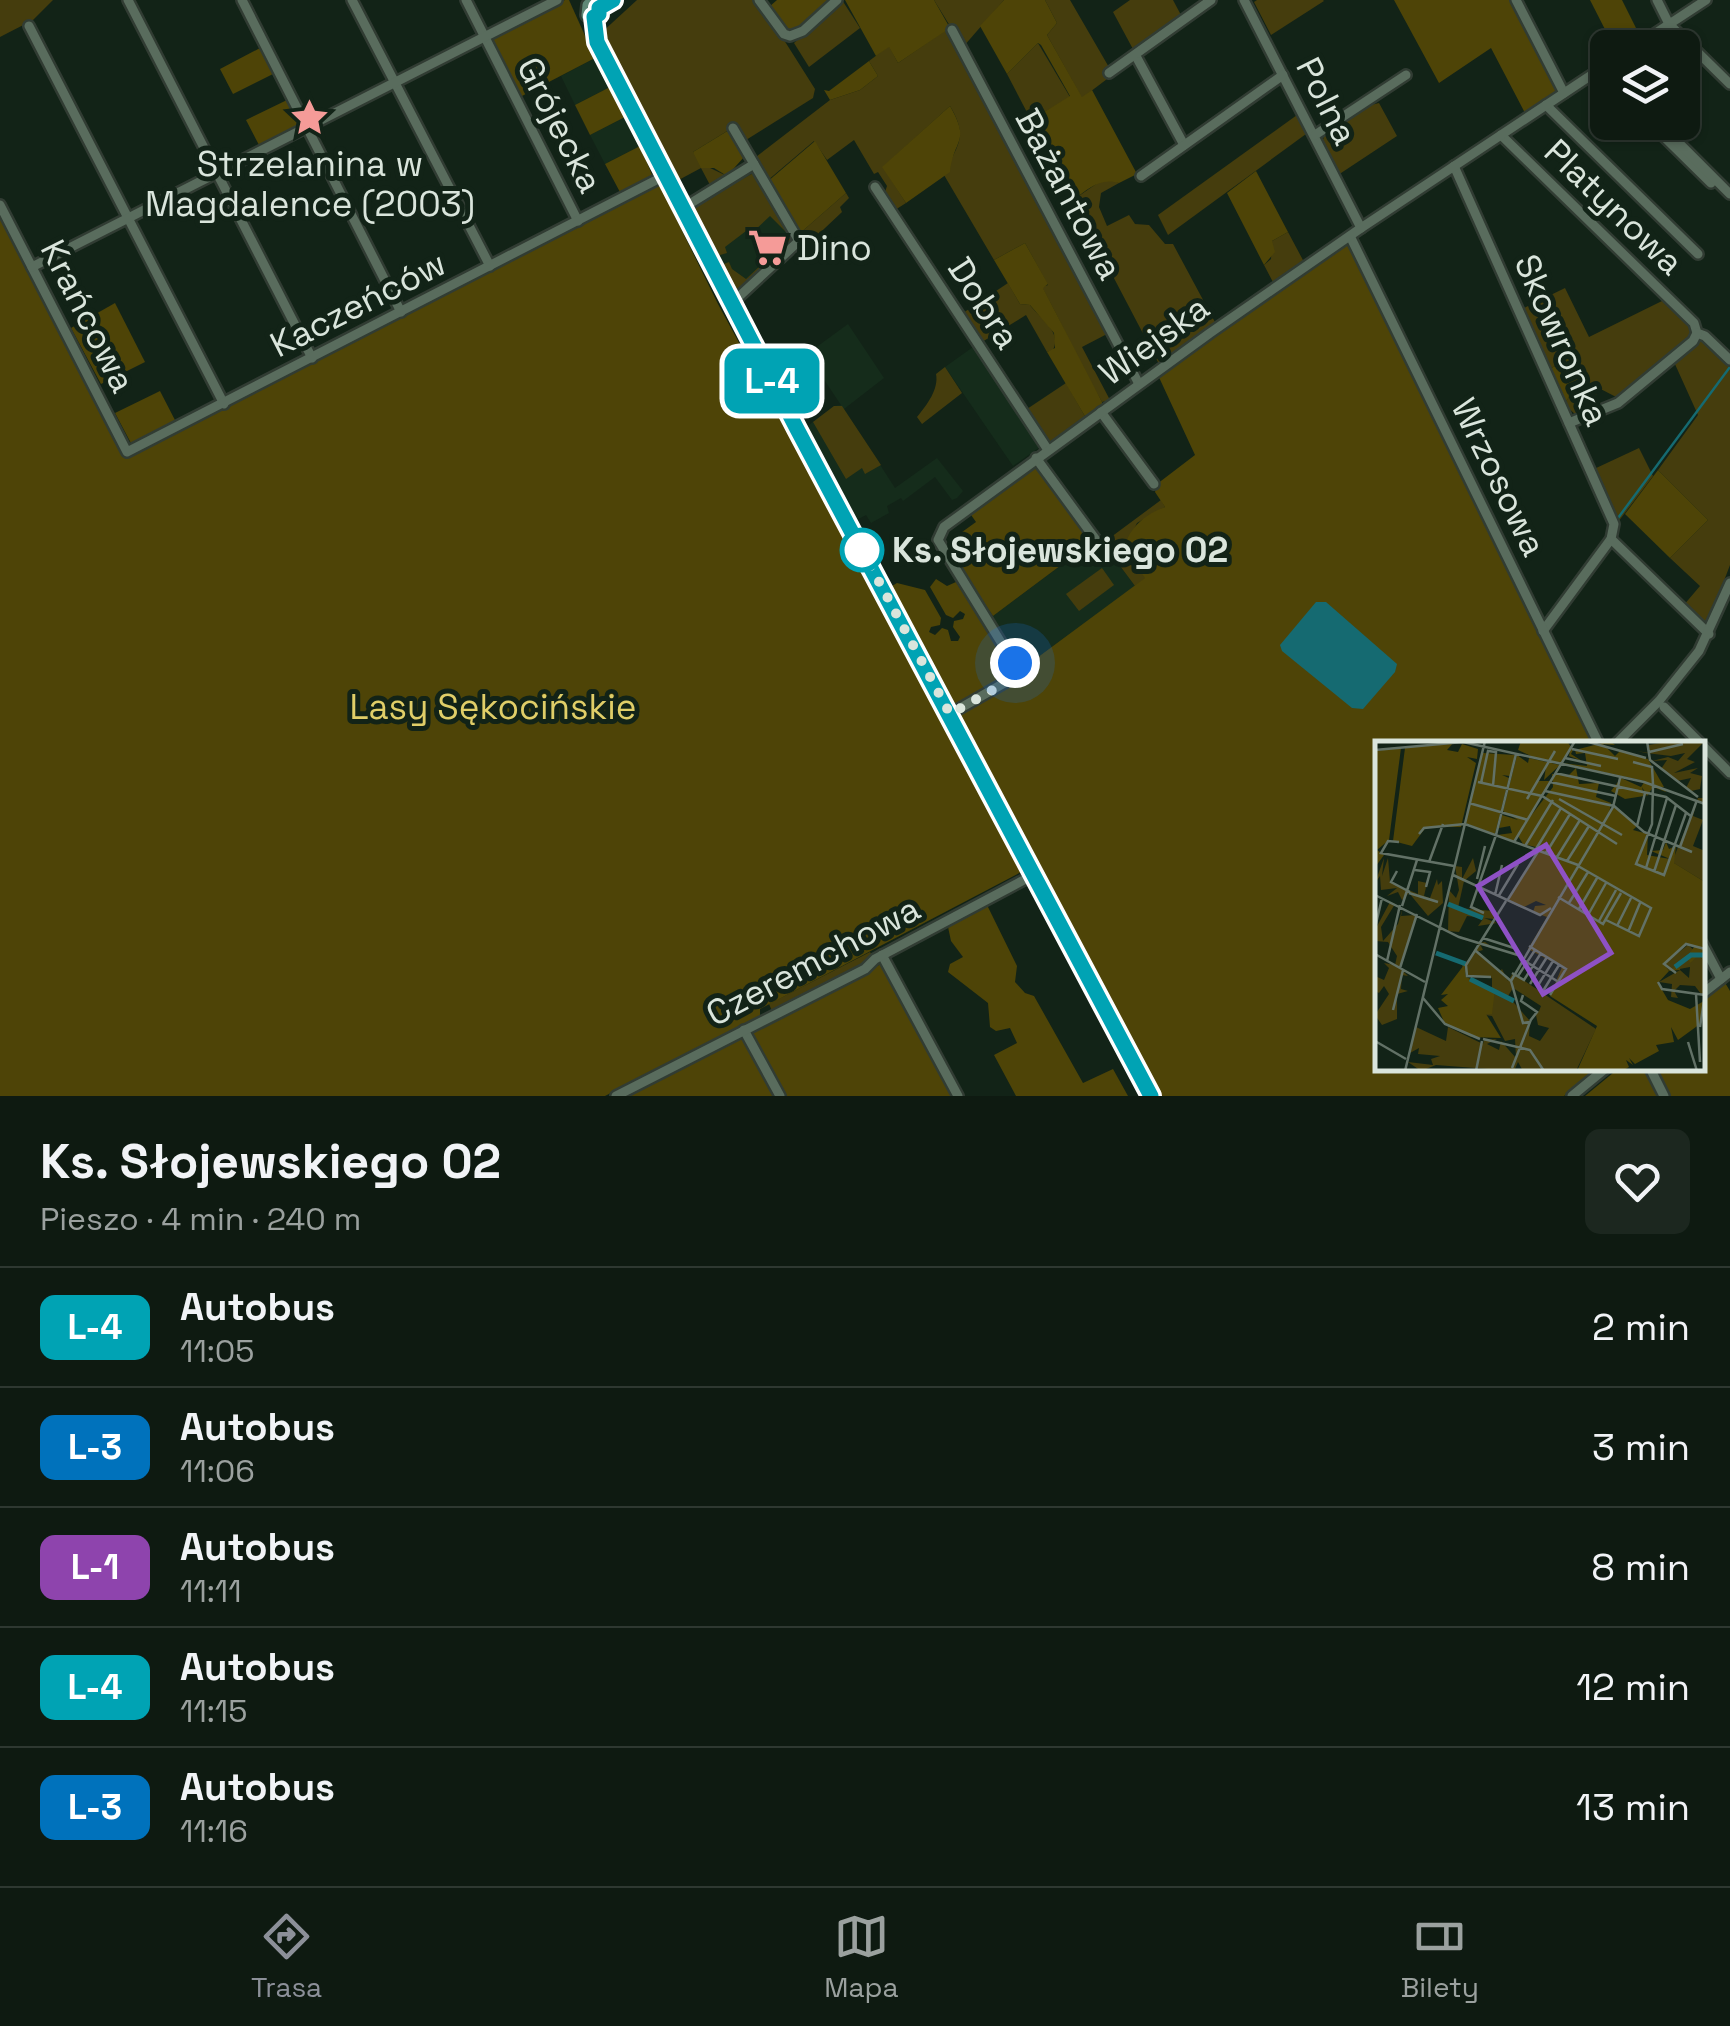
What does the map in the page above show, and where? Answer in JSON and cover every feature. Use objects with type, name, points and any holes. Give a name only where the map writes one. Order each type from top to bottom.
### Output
[{"type":"street","points":[[128,0],[312,358]]},
{"type":"street","points":[[242,0],[401,312]]},
{"type":"street","points":[[352,0],[490,266]]},
{"type":"street","name":"Grójecka","points":[[466,0],[578,220]]},
{"type":"street","points":[[32,267],[557,0]]},
{"type":"street","points":[[614,0],[591,8],[597,42],[1151,1096]]},
{"type":"street","points":[[759,0],[784,34],[790,36],[803,31],[838,0]]},
{"type":"street","points":[[1110,73],[1211,0]]},
{"type":"street","name":"Polna","points":[[1244,0],[1361,228]]},
{"type":"street","points":[[1516,0],[1564,93]]},
{"type":"street","points":[[1657,0],[1670,24],[1730,84]]},
{"type":"street","points":[[1661,30],[1706,0]]},
{"type":"street","points":[[28,26],[224,404]]},
{"type":"street","name":"Bażantowa","points":[[952,30],[1139,384]]},
{"type":"street","points":[[1137,58],[1184,145]]},
{"type":"street","points":[[1141,176],[1283,75]]},
{"type":"street","points":[[1315,135],[1406,76]]},
{"type":"street","name":"Wiejska","points":[[950,714],[1014,678],[1018,670],[956,573],[938,536],[946,525],[1361,228],[1590,77]]},
{"type":"street","points":[[1546,104],[1698,254]]},
{"type":"street","points":[[732,303],[799,241],[733,128]]},
{"type":"street","name":"Platynowa","points":[[1500,135],[1694,323],[1698,333],[1730,360]]},
{"type":"street","points":[[1667,140],[1717,189]]},
{"type":"street","points":[[1676,140],[1730,194]]},
{"type":"street","points":[[683,208],[754,164]]},
{"type":"street","name":"Skowronka","points":[[1454,166],[1614,524],[1610,539]]},
{"type":"street","name":"Kaczeńców","points":[[127,452],[666,175]]},
{"type":"street","name":"Dobra","points":[[875,187],[1048,450]]},
{"type":"street","name":"Krańcowa","points":[[0,205],[127,452]]},
{"type":"street","name":"Wrzosowa","points":[[1350,236],[1598,741]]},
{"type":"street","points":[[1569,423],[1618,403],[1694,341],[1698,333]]},
{"type":"street","points":[[1101,412],[1154,484]]},
{"type":"street","points":[[1036,458],[1098,544]]},
{"type":"street","points":[[1543,631],[1610,539],[1709,634]]},
{"type":"street","points":[[1619,741],[1659,701],[1709,634],[1730,583]]},
{"type":"street","points":[[1664,707],[1699,741]]},
{"type":"street","points":[[1705,747],[1730,772]]},
{"type":"street","name":"Czeremchowa","points":[[616,1096],[865,969],[882,955],[1035,874]]},
{"type":"street","points":[[1705,947],[1726,976],[1705,992]]},
{"type":"street","points":[[882,955],[958,1096]]},
{"type":"street","points":[[744,1030],[780,1096]]},
{"type":"street","points":[[1572,1096],[1602,1071]]},
{"type":"street","points":[[1652,1071],[1664,1096]]},
{"type":"shaded area","points":[[0,0],[53,0],[33,20],[0,37]]},
{"type":"shaded area","points":[[637,0],[755,0],[815,89],[813,98],[746,140],[737,125],[693,152],[708,167],[727,176],[710,185],[701,168],[675,182],[600,34]]},
{"type":"shaded area","points":[[842,0],[860,28],[809,67],[794,43]]},
{"type":"shaded area","points":[[934,0],[1004,0],[963,47]]},
{"type":"shaded area","points":[[1045,0],[1070,0],[1110,69],[1111,76],[1082,98],[1047,35],[1057,23]]},
{"type":"shaded area","points":[[1130,0],[1173,0],[1182,17],[1134,51],[1113,12]]},
{"type":"shaded area","points":[[1324,1],[1271,35],[1254,2]]},
{"type":"shaded area","points":[[946,30],[1107,334],[1082,347],[1110,400],[1102,402],[1094,388],[1042,287],[1048,285],[1025,243],[994,260],[944,175],[960,134],[950,106],[883,167],[906,203],[895,210],[884,195],[887,186],[878,172],[874,174],[854,140],[827,160],[814,141],[767,181],[752,160],[830,100],[860,90],[878,76],[869,61],[889,46],[898,63]]},
{"type":"shaded area","points":[[1038,43],[1070,97],[1031,120],[1007,74]]},
{"type":"shaded area","points":[[595,58],[610,87],[575,105],[561,76]]},
{"type":"shaded area","points":[[1379,103],[1397,136],[1338,175],[1322,144],[1324,136],[1367,106]]},
{"type":"shaded area","points":[[1297,115],[1306,134],[1168,235],[1158,215]]},
{"type":"shaded area","points":[[625,117],[640,146],[605,164],[590,135]]},
{"type":"shaded area","points":[[755,172],[794,241],[733,298],[721,265],[729,262],[746,279],[791,237],[770,216],[754,231],[750,228],[725,247],[727,253],[713,257],[689,213],[692,207]]},
{"type":"shaded area","points":[[748,174],[795,236],[733,298],[692,207]]},
{"type":"shaded area","points":[[1109,179],[1119,183],[1101,193],[1099,207],[1107,226],[1129,215],[1135,224],[1149,225],[1165,244],[1173,244],[1216,324],[1159,364],[1073,200]]},
{"type":"shaded area","points":[[846,193],[849,198],[840,207],[842,212],[807,245],[798,235]]},
{"type":"shaded area","points":[[1288,232],[1304,262],[1274,284],[1264,265],[1271,259],[1272,241]]},
{"type":"shaded area","points":[[1008,283],[1020,304],[1030,305],[1049,326],[1055,337],[1053,350],[1047,352],[1026,315],[982,342],[963,313]]},
{"type":"shaded area","points":[[1565,288],[1589,337],[1664,300],[1691,325],[1694,335],[1618,398],[1591,384],[1602,406],[1577,416],[1564,404],[1581,380],[1570,359],[1547,370],[1520,310]]},
{"type":"shaded area","points":[[848,324],[884,378],[844,409],[895,488],[937,458],[963,491],[957,498],[952,500],[935,477],[903,501],[901,498],[887,506],[889,513],[871,523],[866,515],[853,522],[808,429],[834,406],[841,405],[807,354]]},
{"type":"shaded area","points":[[1706,340],[1730,364],[1730,565],[1706,628],[1683,606],[1700,586],[1670,558],[1708,520],[1658,470],[1698,415],[1674,362],[1699,341]]},
{"type":"shaded area","points":[[973,347],[1040,447],[1013,466],[945,367]]},
{"type":"shaded area","points":[[945,367],[962,393],[922,424],[917,417],[934,391],[936,374]]},
{"type":"shaded area","points":[[1066,383],[1086,418],[1048,443],[1027,409]]},
{"type":"shaded area","points":[[834,406],[842,406],[881,465],[865,474],[862,468],[846,479],[813,422]]},
{"type":"shaded area","points":[[1639,448],[1653,476],[1618,522],[1594,469]]},
{"type":"shaded area","points":[[1161,500],[1165,507],[1137,523],[1122,554],[1126,563],[1138,568],[1146,578],[1135,586],[1103,543]]},
{"type":"shaded area","points":[[1102,541],[1135,586],[1026,666],[992,620],[993,616],[1092,542],[1096,546]]},
{"type":"shaded area","points":[[1102,568],[1114,585],[1079,611],[1066,594]]},
{"type":"shaded area","points":[[870,952],[873,957],[862,968],[772,1011],[769,1004]]},
{"type":"green space","points":[[569,0],[595,58],[520,97],[490,38]]},
{"type":"green space","points":[[777,0],[833,0],[811,21],[785,30],[769,7]]},
{"type":"green space","points":[[845,0],[934,0],[950,28],[898,63],[889,47],[876,56]]},
{"type":"green space","points":[[1004,0],[1045,0],[1057,23],[1047,35],[1082,97],[1092,90],[1137,174],[1119,183],[1100,183],[1073,200],[1031,120],[1070,96],[1041,45],[1038,43],[1007,74],[980,26]]},
{"type":"green space","points":[[1394,0],[1513,0],[1559,89],[1525,113],[1491,48],[1439,83]]},
{"type":"green space","points":[[1590,0],[1622,0],[1637,30],[1605,30]]},
{"type":"green space","points":[[260,48],[273,74],[233,94],[220,69]]},
{"type":"green space","points":[[869,61],[878,76],[860,90],[830,100],[824,90],[829,91]]},
{"type":"green space","points":[[610,87],[625,117],[590,135],[575,105]]},
{"type":"green space","points":[[287,100],[299,125],[259,145],[246,120]]},
{"type":"green space","points":[[950,106],[960,134],[950,172],[906,203],[882,167]]},
{"type":"green space","points":[[729,130],[744,157],[727,176],[714,168],[701,168],[693,152]]},
{"type":"green space","points":[[815,141],[846,193],[798,235],[767,182]]},
{"type":"green space","points":[[640,146],[653,177],[621,194],[605,164]]},
{"type":"green space","points":[[1256,171],[1288,232],[1272,241],[1275,252],[1264,265],[1227,193]]},
{"type":"green space","name":"Lasy Sękocińskie","points":[[658,182],[718,304],[1025,870],[760,1009],[760,1016],[605,1096],[0,1096],[0,217],[124,457]]},
{"type":"green space","points":[[1349,241],[1596,741],[1375,741],[1375,1071],[1595,1071],[1564,1096],[1158,1096],[956,716],[1021,681],[1027,673],[1026,666],[1145,578],[1122,558],[1127,540],[1142,520],[1165,507],[1155,492],[1157,484],[1195,455],[1157,373]]},
{"type":"green space","points":[[1025,243],[1048,284],[1043,288],[1102,402],[1086,418],[1047,352],[1055,348],[1054,333],[1030,305],[1020,304],[994,260]]},
{"type":"green space","points":[[115,303],[145,362],[101,384],[71,328]]},
{"type":"green space","points":[[1570,359],[1581,380],[1564,404],[1547,370]]},
{"type":"green space","points":[[160,391],[177,424],[133,447],[115,413]]},
{"type":"green space","points":[[1035,464],[1092,542],[993,616],[944,545],[976,522],[969,512]]},
{"type":"green space","points":[[1658,470],[1708,520],[1670,558],[1625,514]]},
{"type":"green space","points":[[936,579],[947,586],[956,582],[1012,667],[1009,676],[954,706],[892,586],[897,583],[925,590],[941,618],[940,625],[931,627],[929,632],[935,635],[942,628],[948,630],[951,641],[958,641],[954,621],[963,619],[965,614],[960,611],[953,618],[946,615],[930,587]]},
{"type":"green space","points":[[987,905],[1017,966],[1015,982],[1034,996],[1083,1083],[1113,1069],[1128,1096],[1016,1096],[994,1055],[1017,1043],[1010,1028],[996,1031],[990,1027],[988,1003],[948,972],[950,964],[963,957],[951,941],[948,927]]},
{"type":"green space","points":[[883,963],[953,1096],[787,1096],[750,1030]]},
{"type":"green space","points":[[1724,981],[1730,991],[1730,1096],[1669,1096],[1656,1071],[1705,1071],[1705,997]]},
{"type":"green space","points":[[742,1034],[776,1096],[623,1096]]},
{"type":"green space","points":[[1615,1071],[1646,1071],[1659,1096],[1585,1096]]},
{"type":"water","points":[[1316,602],[1326,602],[1397,664],[1395,672],[1363,709],[1352,708],[1282,651],[1280,645]]},
{"type":"waterway","points":[[1618,518],[1730,367]]},
{"type":"bus line","name":"L-4","points":[[613,0],[599,8],[594,17],[597,42],[797,429],[1151,1096]]},
{"type":"place","name":"Strzelanina w Magdalence (2003)","points":[[310,117]]},
{"type":"place","name":"Dino","points":[[767,248]]},
{"type":"place","name":"Ks. Słojewskiego 02","points":[[862,550]]},
{"type":"route","points":[[862,550],[950,714],[1014,678],[1018,670],[1015,663]]}]
